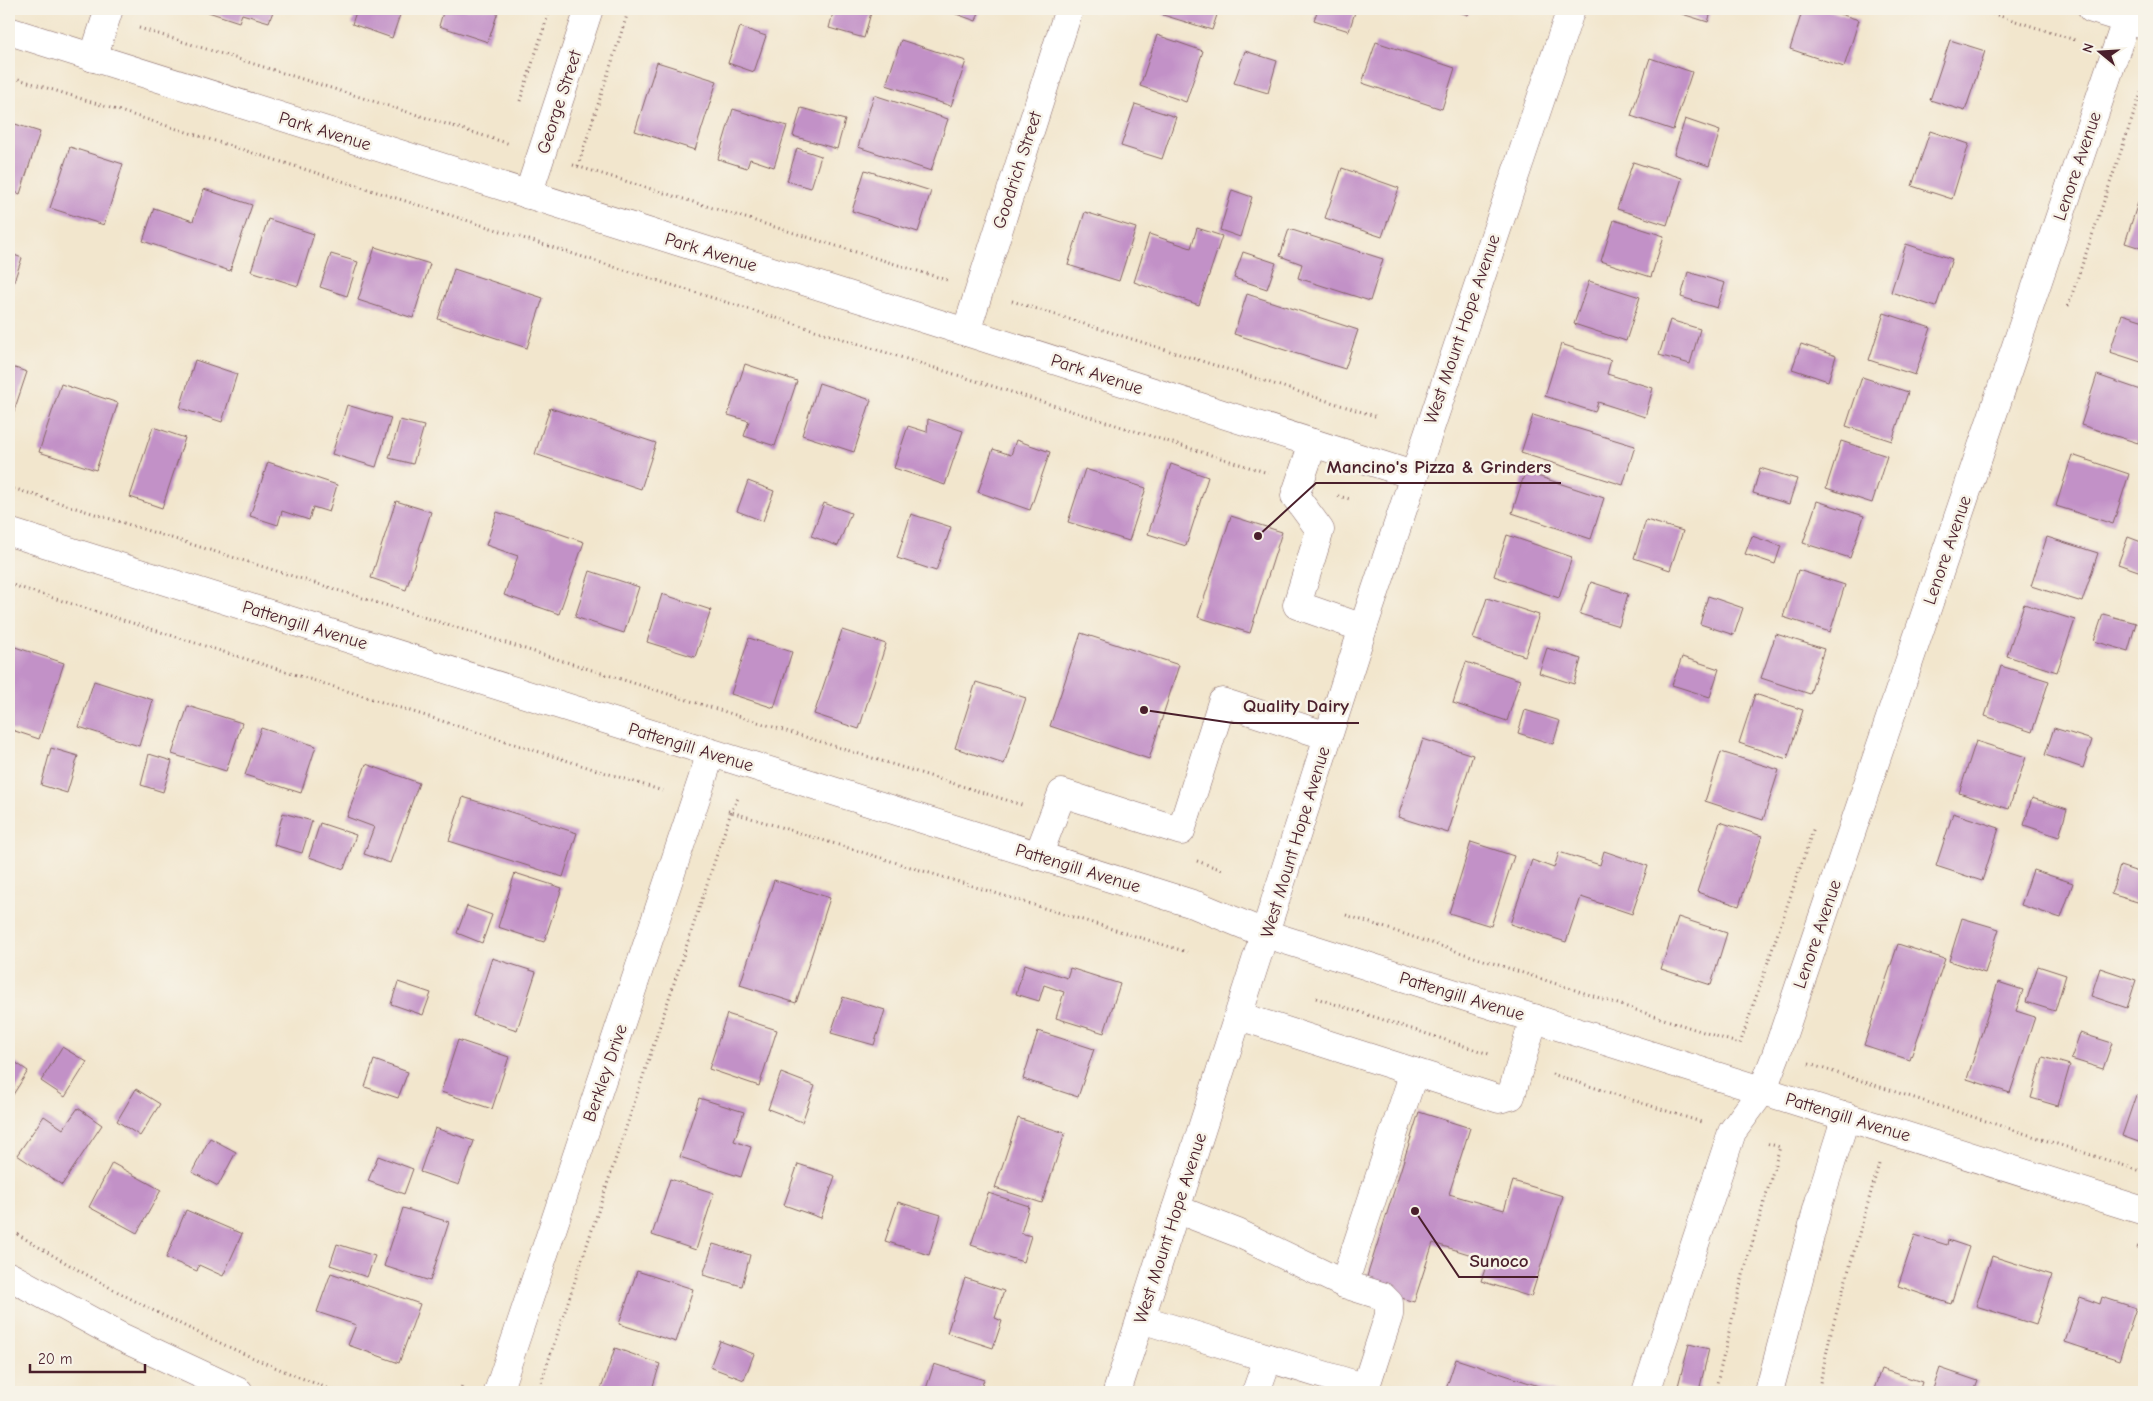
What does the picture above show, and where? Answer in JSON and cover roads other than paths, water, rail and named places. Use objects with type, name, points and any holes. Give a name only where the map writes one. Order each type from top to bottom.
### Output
[{"type":"street","name":"George Street","points":[[528,195],[589,9]]},
{"type":"street","name":"Goodrich Street","points":[[966,332],[1069,9]]},
{"type":"street","name":"West Mount Hope Avenue","points":[[1117,1392],[1413,475],[1570,9]]},
{"type":"street","points":[[2092,9],[2133,18]]},
{"type":"street","points":[[93,58],[108,13]]},
{"type":"street","name":"Lenore Avenue","points":[[1646,1392],[1732,1132],[1762,1091],[2133,18]]},
{"type":"street","name":"Park Avenue","points":[[9,31],[966,332],[1413,475]]},
{"type":"street","points":[[1313,443],[1296,496],[1320,530],[1296,605],[1363,628]]},
{"type":"street","name":"Pattengill Avenue","points":[[9,532],[1210,910],[1266,934],[2144,1211]]},
{"type":"street","points":[[1038,856],[1062,793],[1180,831],[1222,702],[1328,736]]},
{"type":"street","name":"Berkley Drive","points":[[498,1392],[711,753]]},
{"type":"street","points":[[1239,1016],[1499,1099],[1511,1096],[1534,1018]]},
{"type":"street","points":[[1344,1284],[1414,1072]]},
{"type":"street","points":[[1769,1392],[1819,1202],[1846,1116]]},
{"type":"street","points":[[1141,1319],[1365,1390],[1389,1315],[1388,1303],[1382,1296],[1344,1284],[1238,1233],[1176,1209]]},
{"type":"street","points":[[9,1276],[121,1337],[239,1392]]},
{"type":"street","points":[[1256,1392],[1268,1358]]},
{"type":"place","name":"Mancino's Pizza & Grinders","points":[[1258,536]]},
{"type":"place","name":"Quality Dairy","points":[[1144,710]]},
{"type":"place","name":"Sunoco","points":[[1415,1211]]}]
